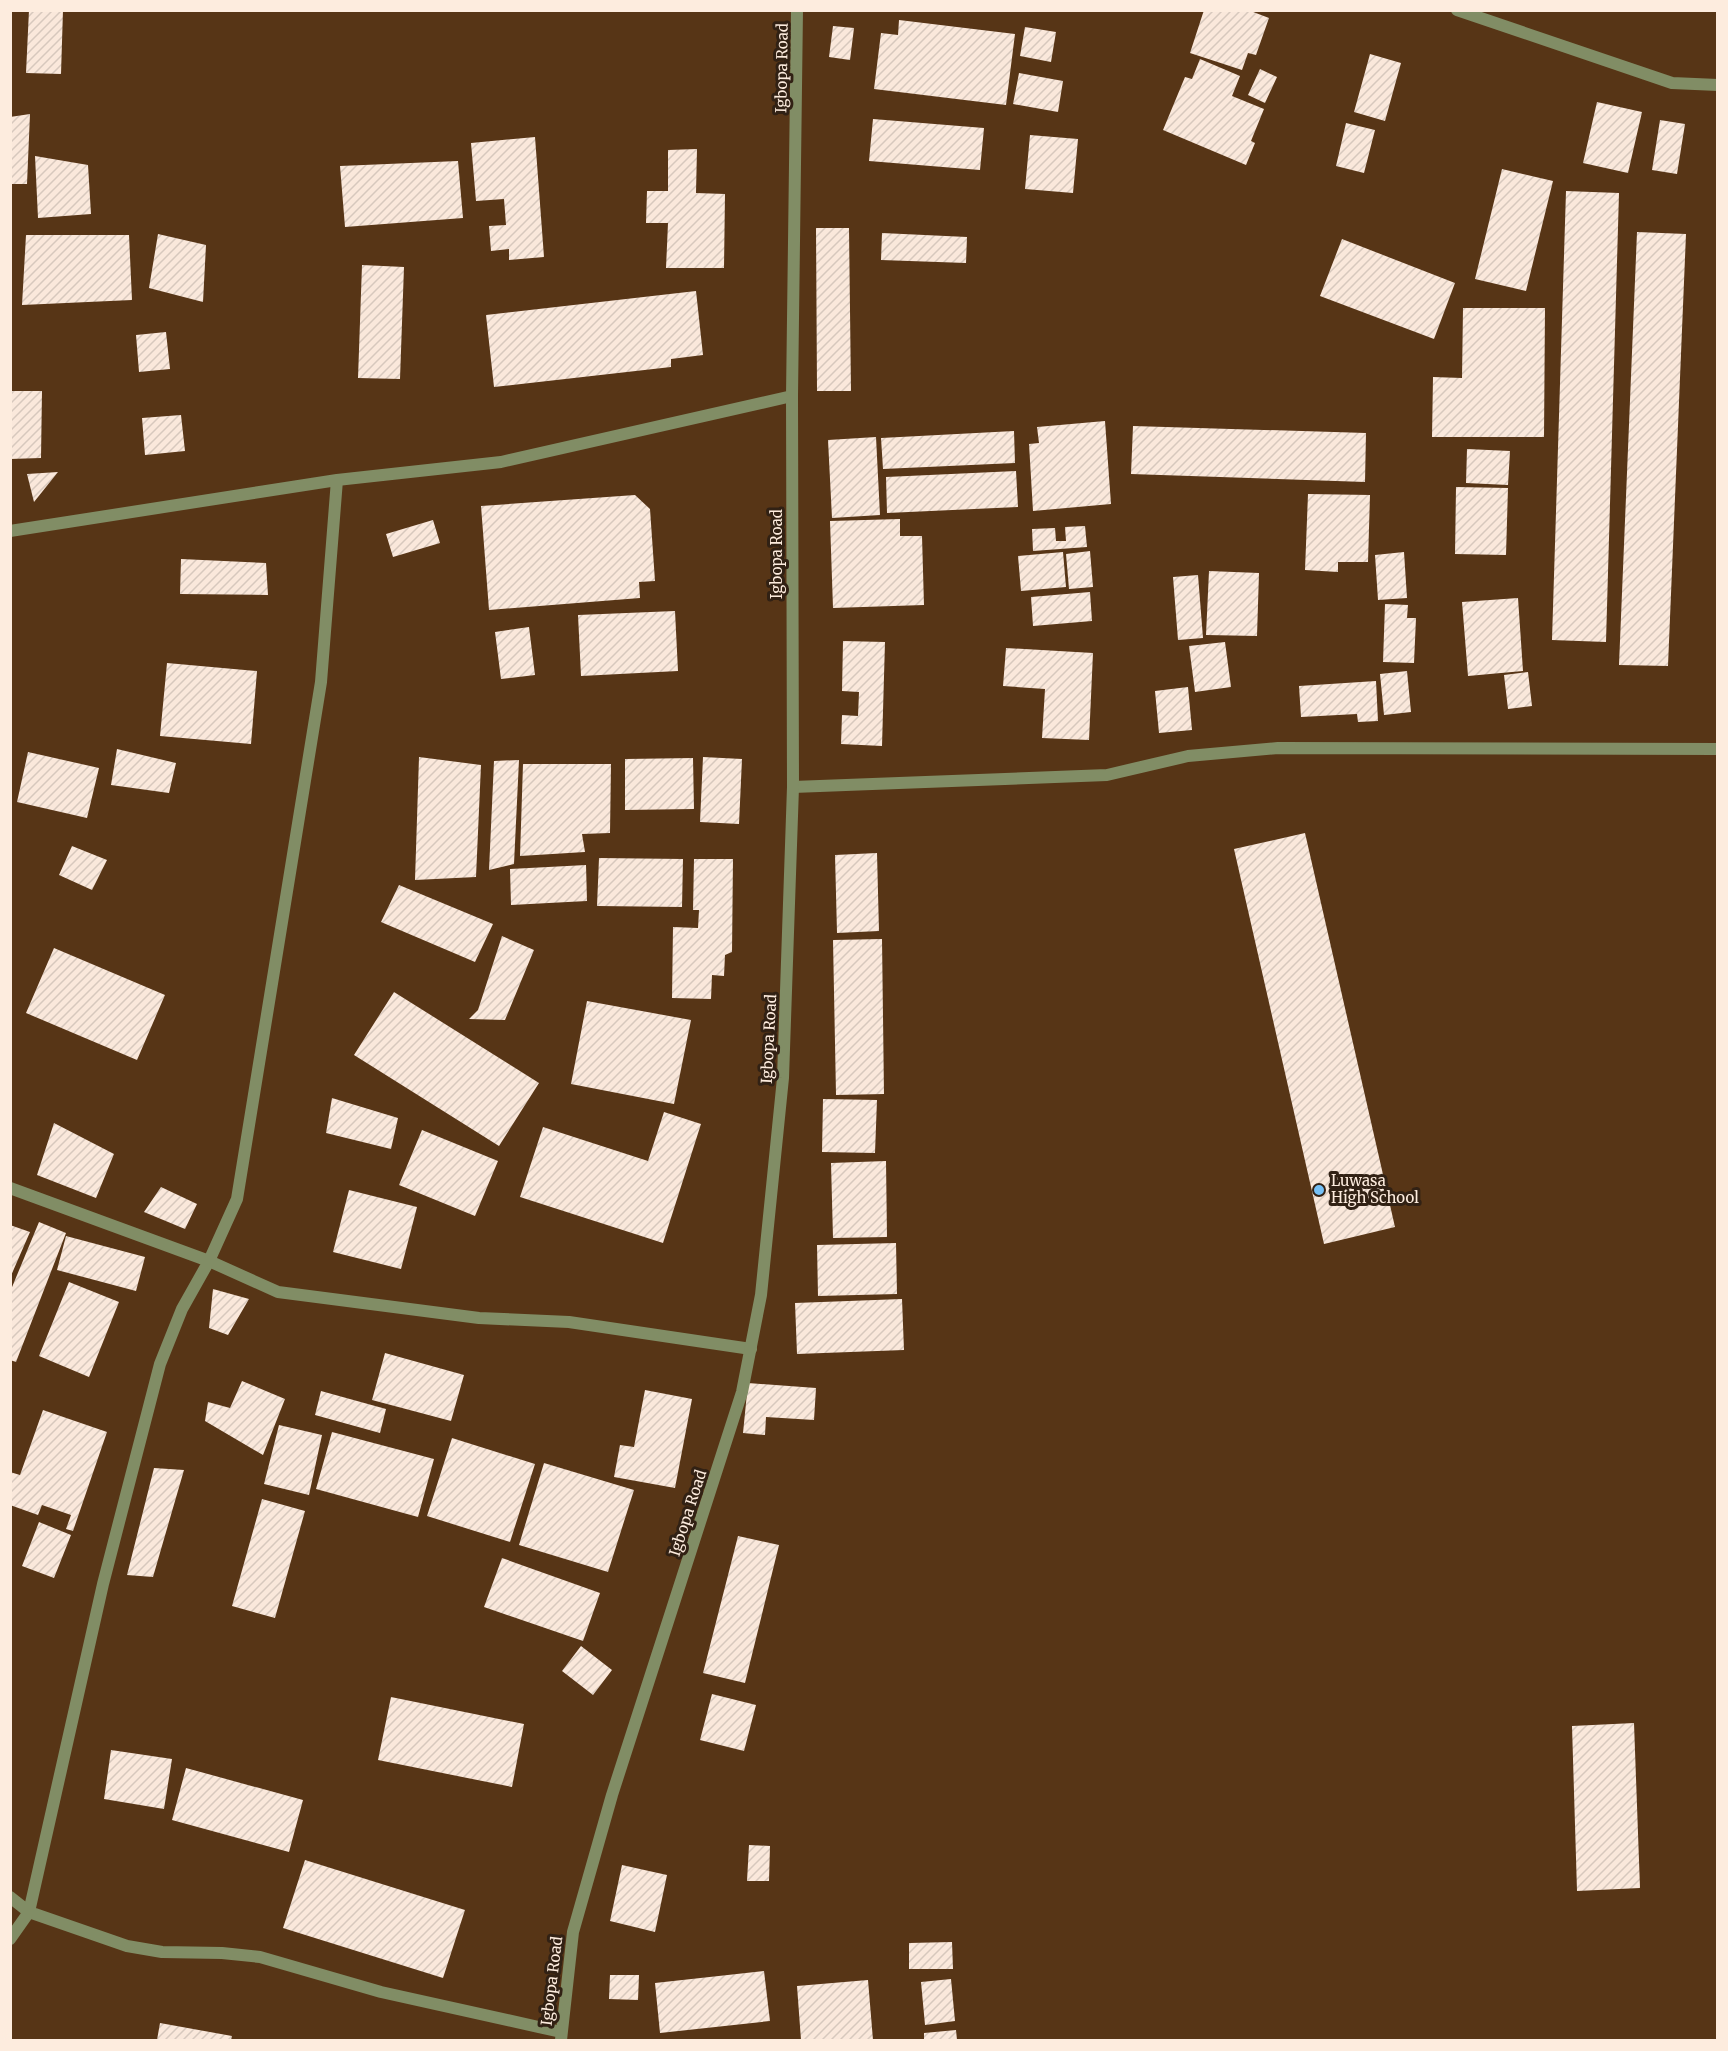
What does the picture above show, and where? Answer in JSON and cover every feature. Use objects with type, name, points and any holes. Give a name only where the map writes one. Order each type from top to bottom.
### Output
[{"type":"street","name":"Igbopa Road","points":[[561,2036],[573,1932],[612,1795],[742,1392],[761,1295],[783,1078],[794,787],[792,396],[797,10]]},
{"type":"street","points":[[1457,10],[1672,84],[1718,85]]},
{"type":"street","points":[[10,531],[337,480],[501,462],[792,396]]},
{"type":"street","points":[[10,1939],[29,1911],[103,1584],[160,1364],[182,1309],[209,1261],[237,1199],[321,682],[337,480]]},
{"type":"street","points":[[794,787],[1107,775],[1188,756],[1278,748],[1718,749]]},
{"type":"street","points":[[10,1188],[209,1261],[278,1292],[479,1318],[569,1322],[751,1349]]},
{"type":"street","points":[[10,1897],[29,1911],[127,1946],[162,1952],[222,1953],[260,1957],[381,1992],[561,2036]]},
{"type":"building","points":[[29,10],[63,10],[61,74],[26,73]]},
{"type":"building","points":[[1204,10],[1248,10],[1269,18],[1256,55],[1248,53],[1242,70],[1190,53]]},
{"type":"building","points":[[899,20],[1015,34],[1006,105],[874,89],[881,33],[898,35]]},
{"type":"building","points":[[833,26],[854,28],[850,60],[829,57]]},
{"type":"building","points":[[1025,27],[1056,32],[1051,62],[1020,56]]},
{"type":"building","points":[[1370,54],[1401,63],[1385,121],[1354,112]]},
{"type":"building","points":[[1200,59],[1240,76],[1232,96],[1264,109],[1251,141],[1255,143],[1246,165],[1163,130],[1185,77],[1192,79]]},
{"type":"building","points":[[1260,69],[1277,77],[1265,103],[1248,95]]},
{"type":"building","points":[[1019,73],[1063,81],[1058,112],[1013,104]]},
{"type":"building","points":[[1597,102],[1642,112],[1628,173],[1583,163]]},
{"type":"building","points":[[30,114],[27,184],[10,184],[10,117]]},
{"type":"building","points":[[873,119],[984,128],[980,170],[869,161]]},
{"type":"building","points":[[1660,120],[1685,124],[1677,174],[1652,170]]},
{"type":"building","points":[[1346,123],[1375,130],[1364,173],[1336,166]]},
{"type":"building","points":[[1030,135],[1078,139],[1073,193],[1025,189]]},
{"type":"building","points":[[535,137],[544,257],[509,260],[509,249],[491,251],[489,226],[506,225],[504,199],[476,201],[471,143]]},
{"type":"building","points":[[697,149],[696,193],[725,194],[724,268],[666,268],[668,223],[646,223],[647,191],[668,191],[668,150]]},
{"type":"building","points":[[35,156],[88,165],[91,214],[38,218]]},
{"type":"building","points":[[458,161],[463,218],[345,227],[340,166]]},
{"type":"building","points":[[1502,169],[1553,181],[1526,291],[1475,279]]},
{"type":"building","points":[[1566,191],[1619,193],[1606,642],[1552,640]]},
{"type":"building","points":[[816,228],[849,228],[851,391],[817,391]]},
{"type":"building","points":[[1637,232],[1686,234],[1668,666],[1619,665]]},
{"type":"building","points":[[882,233],[967,237],[966,263],[881,260]]},
{"type":"building","points":[[158,234],[206,245],[203,302],[149,288]]},
{"type":"building","points":[[26,235],[129,235],[132,300],[22,305]]},
{"type":"building","points":[[1342,239],[1455,283],[1434,339],[1320,296]]},
{"type":"building","points":[[362,265],[404,267],[400,379],[358,378]]},
{"type":"building","points":[[696,291],[703,355],[671,359],[671,367],[494,387],[486,315]]},
{"type":"building","points":[[1463,308],[1545,308],[1544,437],[1432,437],[1433,377],[1462,378]]},
{"type":"building","points":[[166,332],[170,369],[139,372],[136,335]]},
{"type":"building","points":[[10,391],[42,391],[41,458],[10,459]]},
{"type":"building","points":[[181,415],[185,451],[145,455],[142,418]]},
{"type":"building","points":[[1105,421],[1111,504],[1033,511],[1029,444],[1039,443],[1037,427]]},
{"type":"building","points":[[1133,426],[1366,433],[1365,482],[1131,474]]},
{"type":"building","points":[[1014,431],[1015,463],[883,469],[881,438]]},
{"type":"building","points":[[876,437],[880,515],[832,518],[828,440]]},
{"type":"building","points":[[1467,449],[1510,451],[1508,485],[1466,483]]},
{"type":"building","points":[[1016,471],[1018,507],[887,513],[886,477]]},
{"type":"building","points":[[58,472],[34,502],[27,474]]},
{"type":"building","points":[[1456,487],[1508,488],[1506,555],[1455,554]]},
{"type":"building","points":[[1308,494],[1370,495],[1368,562],[1338,562],[1338,572],[1305,570]]},
{"type":"building","points":[[635,495],[650,509],[655,581],[639,582],[640,598],[489,610],[481,506]]},
{"type":"building","points":[[900,519],[900,536],[922,536],[924,605],[833,608],[830,521]]},
{"type":"building","points":[[433,520],[440,543],[393,557],[386,534]]},
{"type":"building","points":[[1085,526],[1087,547],[1033,551],[1032,529],[1055,528],[1056,541],[1066,541],[1065,527]]},
{"type":"building","points":[[1090,551],[1093,587],[1069,589],[1066,554]]},
{"type":"building","points":[[1063,552],[1066,587],[1021,591],[1018,556]]},
{"type":"building","points":[[1404,552],[1407,598],[1378,600],[1375,555]]},
{"type":"building","points":[[181,559],[266,563],[268,595],[180,594]]},
{"type":"building","points":[[1209,571],[1259,573],[1257,636],[1206,635]]},
{"type":"building","points":[[1198,575],[1203,638],[1178,640],[1173,577]]},
{"type":"building","points":[[1090,592],[1092,621],[1033,626],[1031,597]]},
{"type":"building","points":[[1518,598],[1523,671],[1468,676],[1462,602]]},
{"type":"building","points":[[1385,604],[1408,605],[1407,618],[1416,618],[1414,663],[1383,662]]},
{"type":"building","points":[[675,611],[678,671],[581,676],[578,615]]},
{"type":"building","points":[[529,627],[535,675],[501,679],[495,632]]},
{"type":"building","points":[[843,641],[885,642],[882,746],[841,744],[842,715],[858,716],[859,692],[842,691]]},
{"type":"building","points":[[1225,642],[1231,687],[1195,692],[1189,646]]},
{"type":"building","points":[[1006,648],[1093,653],[1089,740],[1042,738],[1045,689],[1003,686]]},
{"type":"building","points":[[167,663],[257,671],[251,744],[160,736]]},
{"type":"building","points":[[1407,671],[1411,712],[1384,715],[1380,674]]},
{"type":"building","points":[[1528,672],[1532,706],[1508,709],[1504,675]]},
{"type":"building","points":[[1376,681],[1378,721],[1358,722],[1357,714],[1301,717],[1299,686]]},
{"type":"building","points":[[1188,687],[1192,730],[1159,733],[1155,691]]},
{"type":"building","points":[[117,749],[176,763],[169,793],[111,785]]},
{"type":"building","points":[[28,752],[99,768],[87,818],[17,802]]},
{"type":"building","points":[[419,757],[481,765],[476,877],[415,880]]},
{"type":"building","points":[[703,757],[742,759],[739,824],[700,822]]},
{"type":"building","points":[[693,758],[694,809],[625,810],[625,759]]},
{"type":"building","points":[[519,760],[514,864],[489,870],[494,761]]},
{"type":"building","points":[[523,764],[611,764],[610,833],[582,834],[585,852],[520,856]]},
{"type":"building","points":[[1305,833],[1395,1227],[1324,1244],[1234,849]]},
{"type":"building","points":[[72,846],[107,860],[92,890],[59,875]]},
{"type":"building","points":[[877,853],[879,931],[837,933],[835,855]]},
{"type":"building","points":[[599,858],[683,859],[682,907],[597,906]]},
{"type":"building","points":[[694,859],[733,859],[732,952],[725,955],[724,976],[712,975],[711,999],[672,998],[673,927],[698,928],[699,910],[693,910]]},
{"type":"building","points":[[586,865],[587,901],[511,905],[510,869]]},
{"type":"building","points":[[399,885],[493,924],[475,962],[381,922]]},
{"type":"building","points":[[502,936],[534,950],[505,1020],[469,1019],[478,1010]]},
{"type":"building","points":[[882,939],[884,1094],[836,1095],[833,940]]},
{"type":"building","points":[[54,948],[165,995],[137,1060],[26,1013]]},
{"type":"building","points":[[394,992],[539,1083],[499,1146],[354,1055]]},
{"type":"building","points":[[587,1001],[691,1020],[674,1104],[571,1084]]},
{"type":"building","points":[[332,1098],[398,1118],[391,1149],[326,1133]]},
{"type":"building","points":[[823,1099],[877,1100],[875,1153],[822,1152]]},
{"type":"building","points":[[664,1112],[701,1124],[663,1243],[520,1197],[543,1127],[648,1161]]},
{"type":"building","points":[[54,1123],[114,1154],[96,1198],[37,1175]]},
{"type":"building","points":[[422,1130],[498,1161],[475,1216],[399,1185]]},
{"type":"building","points":[[886,1161],[887,1237],[833,1238],[831,1163]]},
{"type":"building","points":[[161,1187],[197,1204],[185,1229],[144,1212]]},
{"type":"building","points":[[349,1190],[417,1207],[401,1269],[333,1252]]},
{"type":"building","points":[[39,1222],[66,1233],[16,1362],[10,1360],[10,1292]]},
{"type":"building","points":[[10,1225],[30,1232],[10,1278]]},
{"type":"building","points":[[66,1236],[145,1257],[136,1291],[57,1270]]},
{"type":"building","points":[[896,1243],[897,1294],[818,1296],[817,1245]]},
{"type":"building","points":[[69,1282],[119,1302],[89,1377],[39,1356]]},
{"type":"building","points":[[213,1289],[249,1299],[228,1335],[209,1328]]},
{"type":"building","points":[[902,1299],[904,1350],[797,1354],[795,1303]]},
{"type":"building","points":[[385,1353],[464,1375],[451,1421],[372,1400]]},
{"type":"building","points":[[242,1381],[285,1399],[263,1455],[205,1421],[208,1402],[230,1408]]},
{"type":"building","points":[[748,1383],[816,1388],[814,1420],[766,1417],[765,1435],[743,1433]]},
{"type":"building","points":[[645,1390],[692,1399],[675,1488],[614,1477],[620,1445],[634,1447]]},
{"type":"building","points":[[321,1391],[386,1409],[380,1433],[315,1415]]},
{"type":"building","points":[[43,1410],[107,1432],[73,1531],[66,1529],[71,1515],[42,1505],[38,1515],[10,1505],[10,1472],[20,1475]]},
{"type":"building","points":[[279,1425],[322,1435],[309,1495],[264,1484]]},
{"type":"building","points":[[332,1432],[434,1459],[418,1517],[316,1489]]},
{"type":"building","points":[[452,1438],[535,1464],[510,1542],[427,1516]]},
{"type":"building","points":[[544,1463],[634,1490],[608,1572],[519,1545]]},
{"type":"building","points":[[154,1468],[184,1470],[153,1577],[127,1575]]},
{"type":"building","points":[[262,1499],[305,1511],[275,1618],[232,1606]]},
{"type":"building","points":[[39,1522],[71,1535],[54,1578],[22,1566]]},
{"type":"building","points":[[738,1536],[779,1545],[745,1683],[703,1673]]},
{"type":"building","points":[[502,1558],[600,1593],[583,1641],[484,1607]]},
{"type":"building","points":[[581,1646],[612,1670],[593,1695],[562,1671]]},
{"type":"building","points":[[712,1694],[756,1705],[744,1751],[700,1740]]},
{"type":"building","points":[[391,1697],[524,1724],[512,1787],[378,1760]]},
{"type":"building","points":[[1634,1723],[1640,1888],[1577,1891],[1572,1726]]},
{"type":"building","points":[[111,1750],[172,1759],[164,1809],[104,1799]]},
{"type":"building","points":[[186,1768],[303,1800],[289,1852],[172,1820]]},
{"type":"building","points":[[749,1845],[770,1846],[769,1881],[747,1881]]},
{"type":"building","points":[[305,1860],[465,1910],[443,1978],[283,1928]]},
{"type":"building","points":[[622,1865],[667,1875],[655,1932],[610,1921]]},
{"type":"building","points":[[952,1942],[953,1969],[909,1969],[909,1943]]},
{"type":"building","points":[[764,1971],[770,2021],[660,2033],[655,1983]]},
{"type":"building","points":[[610,1975],[639,1975],[638,2000],[609,1999]]},
{"type":"building","points":[[951,1979],[955,2021],[925,2025],[921,1982]]},
{"type":"building","points":[[868,1980],[873,2040],[801,2040],[797,1986]]},
{"type":"building","points":[[160,2023],[232,2036],[231,2040],[157,2040]]},
{"type":"building","points":[[956,2030],[957,2040],[924,2040],[924,2033]]},
{"type":"place","name":"Luwasa High School","points":[[1319,1190]]}]
